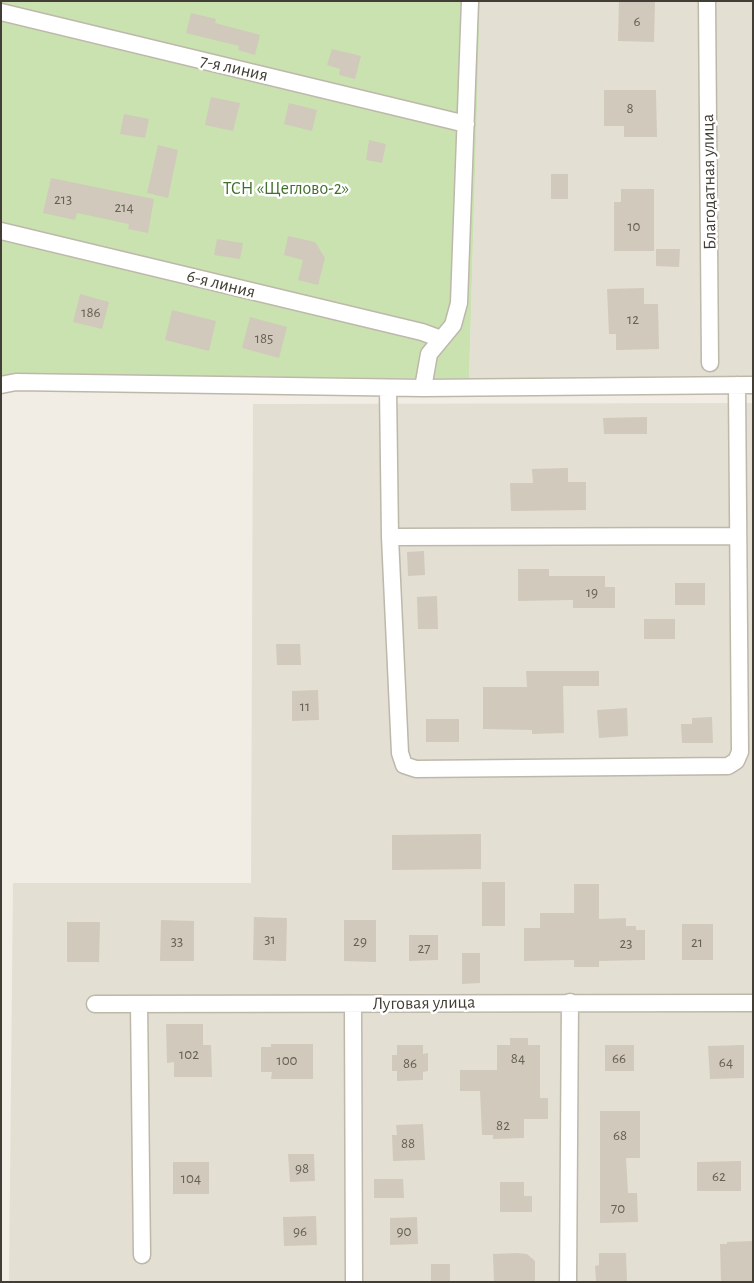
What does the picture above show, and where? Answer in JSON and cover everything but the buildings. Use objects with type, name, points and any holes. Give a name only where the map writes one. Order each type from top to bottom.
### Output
[{"type":"street","points":[[424,388],[430,354],[453,325],[459,303],[470,1]]},
{"type":"street","name":"Благодатная улица","points":[[707,1],[710,363]]},
{"type":"street","name":"7-я линия","points":[[1,12],[466,124]]},
{"type":"street","name":"6-я линия","points":[[1,230],[412,330],[441,339]]},
{"type":"street","points":[[1,385],[16,382],[424,388],[745,385],[738,536],[740,752],[736,761],[728,766],[416,769],[404,765],[400,753],[390,537],[388,388]]},
{"type":"street","points":[[390,537],[738,536]]},
{"type":"street","points":[[568,1282],[570,1002]]},
{"type":"street","name":"Луговая улица","points":[[95,1004],[753,1003]]},
{"type":"street","points":[[139,1004],[142,1255]]},
{"type":"street","points":[[353,1004],[354,1282]]},
{"type":"shaded area","points":[[480,1],[753,1],[753,376],[469,379]]},
{"type":"shaded area","points":[[753,403],[753,1282],[9,1282],[13,883],[251,883],[253,404]]},
{"type":"green space","name":"ТСН «Щеглово-2»","points":[[1,1],[480,1],[469,379],[15,374],[1,376]]}]
